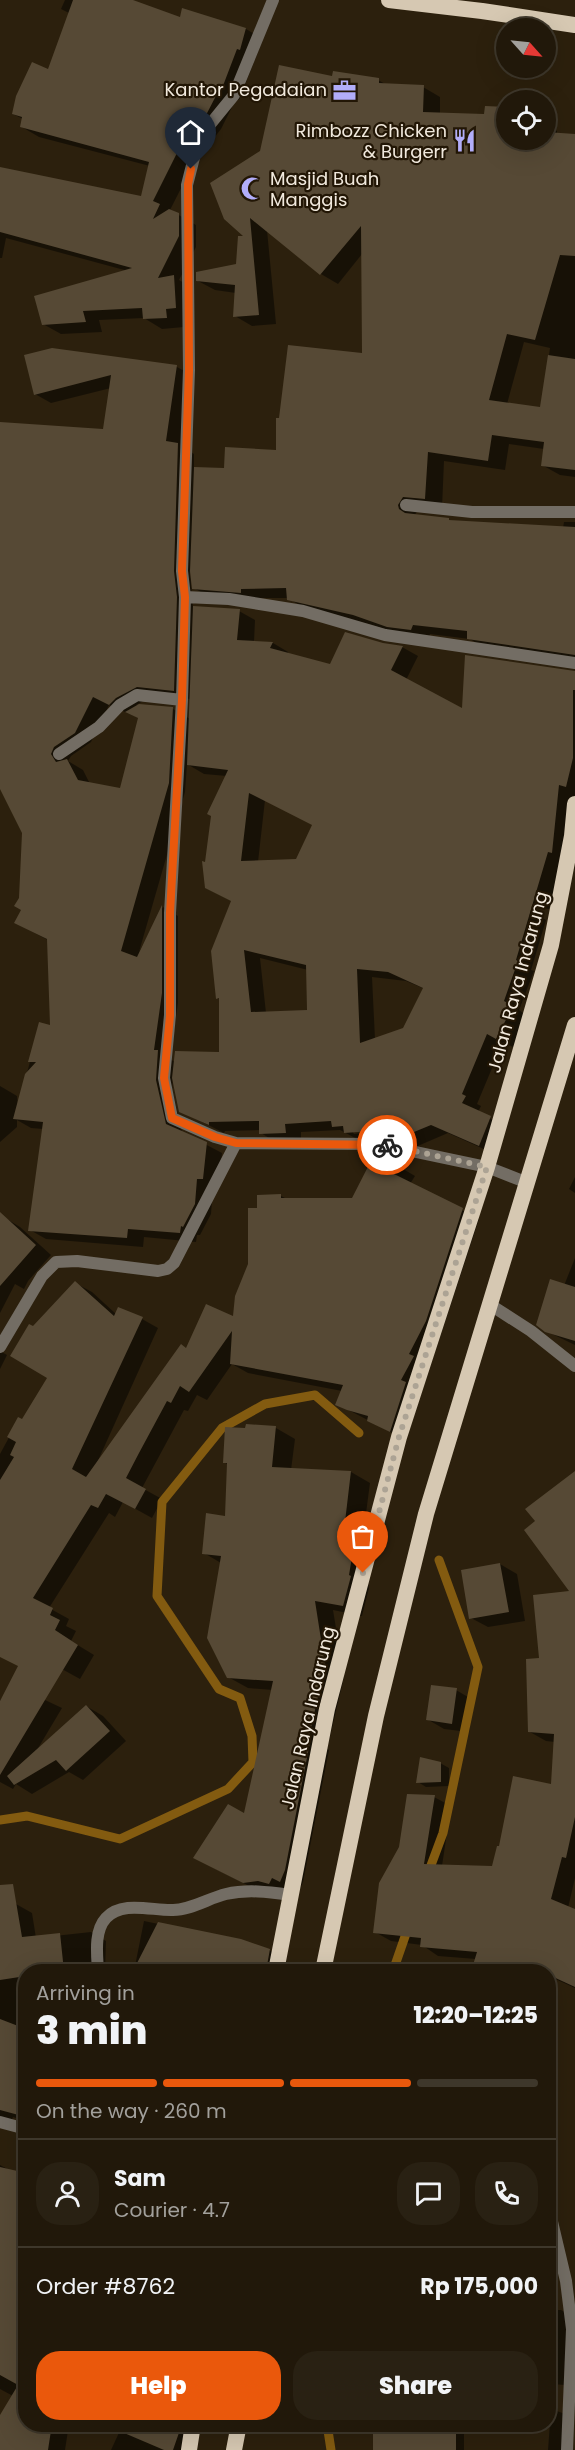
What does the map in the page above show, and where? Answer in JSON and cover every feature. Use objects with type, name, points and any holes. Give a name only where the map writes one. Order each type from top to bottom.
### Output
[{"type":"highway","points":[[389,0],[575,25]]},
{"type":"highway","name":"Jalan Raya Indarung","points":[[277,1964],[327,1709],[399,1437],[487,1167],[551,945],[572,836],[575,804]]},
{"type":"highway","points":[[324,1964],[376,1716],[426,1514],[575,1024]]},
{"type":"highway","points":[[189,2450],[192,2432]]},
{"type":"highway","points":[[234,2450],[237,2432]]},
{"type":"street","points":[[273,0],[234,95],[199,138],[188,184],[189,370],[182,571],[185,597],[182,700],[170,913],[170,1016],[164,1078],[166,1097],[172,1118],[215,1137],[236,1143],[378,1144],[487,1167],[528,1183]]},
{"type":"street","points":[[406,505],[472,512],[575,512]]},
{"type":"street","points":[[185,597],[229,599],[292,609],[385,635],[575,663]]},
{"type":"street","points":[[59,754],[99,727],[120,705],[137,695],[182,700]]},
{"type":"street","points":[[0,1347],[42,1276],[56,1262],[77,1261],[158,1271],[167,1269],[174,1263],[236,1143]]},
{"type":"street","points":[[489,1304],[531,1331],[575,1366]]},
{"type":"street","points":[[97,1964],[96,1950],[100,1927],[116,1910],[145,1907],[174,1911],[226,1894],[257,1891],[291,1895]]},
{"type":"street","points":[[0,2122],[18,2127]]},
{"type":"street","points":[[556,2239],[566,2282],[572,2329],[567,2450]]},
{"type":"building","points":[[73,0],[133,0],[180,17],[182,8],[246,28],[240,50],[237,49],[221,91],[219,90],[204,119],[192,135],[189,129],[153,201],[160,204],[153,219],[169,209],[179,213],[179,236],[158,278],[174,275],[176,308],[166,309],[167,318],[143,319],[142,308],[83,311],[86,322],[42,325],[34,296],[132,268],[0,232],[0,167],[141,196],[149,162],[20,127],[22,117],[12,114],[16,96],[32,62],[48,69]]},
{"type":"building","points":[[279,65],[332,76],[333,71],[379,78],[379,83],[424,85],[423,112],[484,114],[485,106],[496,106],[496,150],[556,150],[556,133],[575,134],[575,256],[560,255],[535,340],[507,334],[489,400],[540,407],[548,355],[575,359],[575,470],[541,466],[544,442],[492,435],[488,461],[428,452],[425,499],[403,497],[398,505],[399,509],[405,513],[449,518],[449,520],[575,527],[575,655],[467,639],[467,631],[413,625],[411,630],[387,627],[353,615],[287,600],[286,588],[241,589],[241,593],[192,589],[190,571],[194,467],[224,468],[225,447],[276,450],[276,418],[279,418],[288,345],[362,353],[361,226],[320,275],[250,218],[259,315],[233,317],[235,285],[196,281],[196,272],[236,264],[238,236],[243,236],[224,219],[210,183],[260,151]]},
{"type":"building","points":[[52,348],[177,365],[166,441],[178,443],[174,571],[177,597],[174,691],[137,687],[116,698],[109,705],[93,697],[75,733],[54,747],[51,754],[56,762],[67,759],[78,780],[120,788],[138,718],[125,712],[139,704],[173,707],[169,783],[121,951],[137,957],[162,905],[162,993],[154,1050],[158,1050],[156,1080],[166,1124],[207,1142],[203,1179],[197,1179],[195,1204],[183,1227],[181,1226],[180,1233],[128,1229],[127,1238],[28,1231],[43,1122],[13,1119],[25,1074],[36,1062],[28,1062],[39,1022],[50,1025],[47,939],[14,923],[21,910],[14,906],[19,898],[22,833],[0,789],[0,422],[103,429],[111,375],[34,395],[24,355]]},
{"type":"building","points":[[193,606],[240,609],[237,640],[273,642],[270,648],[330,664],[345,632],[403,646],[391,670],[462,708],[465,655],[575,671],[573,758],[566,787],[559,785],[552,853],[548,852],[516,960],[518,961],[504,1001],[513,1006],[496,1039],[487,1034],[462,1094],[466,1096],[462,1103],[491,1116],[479,1146],[431,1125],[397,1139],[383,1137],[387,1130],[344,1133],[343,1126],[332,1127],[331,1121],[285,1124],[286,1133],[259,1134],[259,1121],[209,1122],[209,1125],[179,1112],[172,1078],[175,1051],[219,1052],[219,998],[216,999],[211,951],[231,901],[205,888],[202,861],[205,862],[211,816],[207,814],[228,770],[187,765]],"holes":[[[249,793],[312,825],[296,859],[241,861]],[[244,950],[306,965],[307,1010],[251,1012]],[[357,969],[388,972],[423,988],[403,1028],[360,1043]]]},
{"type":"building","points":[[375,1153],[399,1165],[394,1174],[463,1208],[426,1321],[409,1354],[414,1356],[401,1380],[406,1382],[390,1432],[367,1421],[368,1416],[335,1405],[343,1385],[230,1364],[232,1331],[189,1392],[180,1386],[171,1403],[167,1401],[126,1478],[146,1489],[135,1509],[106,1494],[98,1508],[91,1505],[33,1598],[53,1608],[50,1615],[60,1620],[55,1630],[78,1645],[0,1775],[0,1701],[18,1666],[0,1657],[0,1480],[14,1457],[10,1455],[16,1442],[7,1437],[18,1417],[22,1419],[47,1378],[10,1356],[29,1324],[33,1326],[75,1281],[114,1316],[118,1307],[143,1317],[72,1469],[86,1477],[181,1344],[186,1348],[206,1304],[233,1316],[235,1296],[248,1264],[248,1208],[257,1208],[257,1195],[281,1194],[281,1198],[352,1198]]},
{"type":"building","points":[[0,1212],[36,1245],[0,1286]]},
{"type":"building","points":[[550,1279],[575,1287],[575,1341],[545,1332],[536,1325]]},
{"type":"building","points":[[246,1424],[276,1426],[272,1467],[351,1471],[343,1539],[354,1545],[349,1575],[351,1576],[343,1606],[315,1601],[325,1665],[309,1737],[311,1737],[285,1870],[280,1882],[272,1878],[269,1884],[258,1881],[243,1883],[193,1858],[228,1804],[244,1813],[273,1681],[227,1678],[207,1638],[221,1556],[202,1554],[206,1513],[225,1516],[227,1463],[223,1463],[225,1427],[245,1428]]},
{"type":"building","points":[[575,1471],[575,1817],[566,1858],[562,1857],[551,1899],[575,1909],[575,1987],[556,1978],[556,1964],[473,1964],[477,1952],[420,1947],[421,1938],[373,1933],[379,1883],[399,1847],[407,1794],[435,1795],[424,1864],[492,1866],[497,1846],[499,1846],[513,1776],[551,1784],[554,1734],[528,1732],[526,1659],[539,1658],[533,1595],[569,1591],[524,1530],[535,1521],[525,1509]]},
{"type":"building","points":[[500,1563],[509,1612],[469,1619],[461,1570]]},
{"type":"building","points":[[431,1685],[457,1688],[452,1724],[426,1720]]},
{"type":"building","points":[[86,1705],[110,1731],[66,1771],[56,1760],[14,1785],[7,1776]]},
{"type":"building","points":[[420,1757],[441,1762],[441,1782],[416,1783]]},
{"type":"building","points":[[13,1884],[22,1937],[60,1933],[63,1964],[18,1964],[18,1977],[0,1980],[0,1885]]},
{"type":"building","points":[[158,1922],[241,1939],[270,1949],[267,1964],[137,1964]]},
{"type":"building","points":[[0,2019],[18,2026],[18,2115],[0,2110]]},
{"type":"building","points":[[0,2167],[18,2171],[18,2385],[0,2375]]},
{"type":"building","points":[[18,2385],[18,2432],[51,2432],[48,2450],[0,2450],[0,2415]]},
{"type":"building","points":[[122,2432],[179,2432],[173,2450],[164,2450]]},
{"type":"building","points":[[373,2432],[456,2432],[456,2450],[373,2450]]},
{"type":"waterway","points":[[0,1820],[27,1816],[120,1839],[228,1789],[253,1762],[252,1736],[240,1698],[219,1689],[157,1596],[162,1502],[222,1428],[265,1404],[315,1395],[359,1433]]},
{"type":"waterway","points":[[427,1876],[443,1833],[478,1667],[439,1560]]},
{"type":"waterway","points":[[395,1964],[409,1925]]},
{"type":"waterway","points":[[328,2432],[331,2450]]},
{"type":"way so far","points":[[363,1573],[399,1437],[487,1167],[387,1145]]},
{"type":"place","name":"Kantor Pegadaian","points":[[345,90]]},
{"type":"place","name":"Rimbozz Chicken & Burgerr","points":[[465,141]]},
{"type":"place","name":"Masjid Buah Manggis","points":[[252,189]]},
{"type":"route","points":[[191,169],[188,184],[189,370],[182,571],[185,597],[182,700],[170,913],[170,1016],[164,1078],[166,1097],[172,1118],[215,1137],[236,1143],[387,1145]]}]
